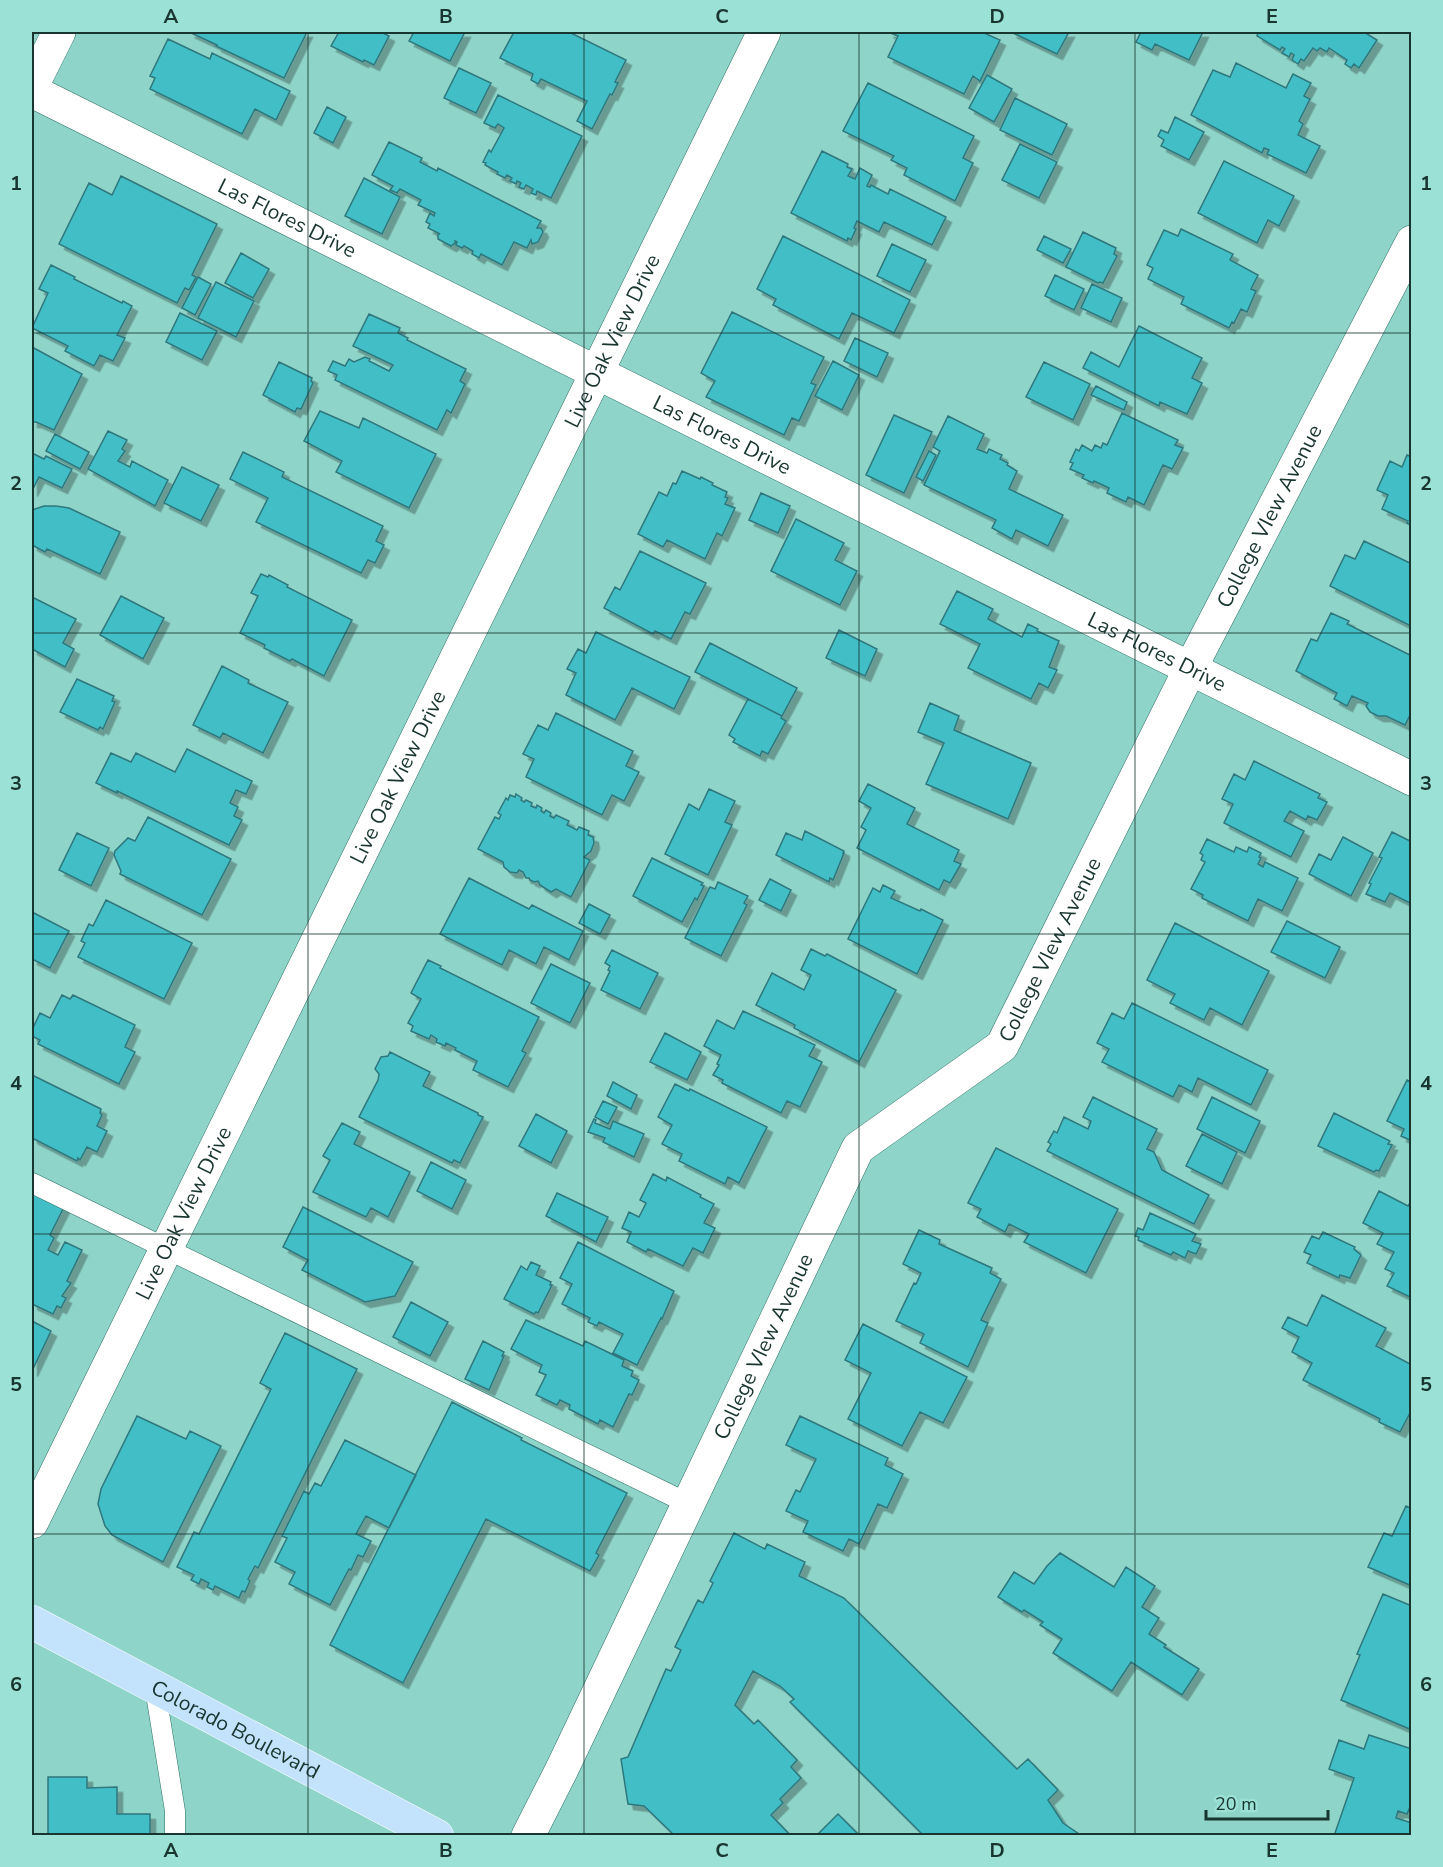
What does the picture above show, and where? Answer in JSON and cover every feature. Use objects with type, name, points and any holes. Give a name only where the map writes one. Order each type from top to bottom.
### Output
[{"type":"main road","name":"Colorado Boulevard","points":[[32,1622],[437,1836]]},
{"type":"street","points":[[32,89],[59,32]]},
{"type":"street","name":"Live Oak View Drive","points":[[32,1522],[764,32]]},
{"type":"street","name":"Las Flores Drive","points":[[32,89],[1412,779]]},
{"type":"street","name":"College VIew Avenue","points":[[528,1836],[567,1759],[858,1148],[1002,1046],[1190,669],[1412,242]]},
{"type":"lane","points":[[32,1184],[689,1504]]},
{"type":"lane","points":[[155,1688],[175,1811],[175,1836]]},
{"type":"building","points":[[189,32],[307,32],[284,78]]},
{"type":"building","points":[[339,32],[381,32],[389,36],[374,65],[331,46]]},
{"type":"building","points":[[407,32],[465,32],[450,61],[409,41],[413,34]]},
{"type":"building","points":[[514,32],[569,32],[626,60],[615,82],[618,83],[592,129],[577,121],[587,101],[541,79],[538,84],[531,80],[533,74],[500,58]]},
{"type":"building","points":[[888,32],[982,32],[1000,40],[980,81],[973,76],[964,94],[888,57],[898,36]]},
{"type":"building","points":[[1011,32],[1069,32],[1057,54]]},
{"type":"building","points":[[1141,32],[1203,32],[1189,60],[1155,44],[1152,50],[1136,42]]},
{"type":"building","points":[[1258,32],[1364,32],[1377,40],[1359,68],[1354,64],[1351,68],[1345,64],[1347,60],[1329,48],[1327,52],[1320,48],[1317,51],[1313,48],[1304,61],[1301,59],[1298,64],[1292,60],[1294,55],[1291,53],[1289,57],[1282,53],[1285,49],[1282,47],[1280,50],[1257,36]]},
{"type":"building","points":[[168,39],[210,59],[212,53],[290,91],[276,120],[255,109],[242,134],[150,89],[155,78],[150,76]]},
{"type":"building","points":[[1236,63],[1286,88],[1293,74],[1311,83],[1304,96],[1310,99],[1299,121],[1303,124],[1298,135],[1320,146],[1306,173],[1267,154],[1269,150],[1264,148],[1262,153],[1191,115],[1213,70],[1230,77]]},
{"type":"building","points":[[459,68],[491,83],[476,113],[444,98]]},
{"type":"building","points":[[987,75],[1012,89],[994,122],[969,108]]},
{"type":"building","points":[[868,83],[974,136],[963,158],[973,163],[955,201],[904,175],[907,168],[891,160],[894,156],[843,131]]},
{"type":"building","points":[[498,95],[582,136],[551,198],[537,191],[536,195],[531,193],[533,189],[526,185],[524,189],[519,187],[521,183],[517,181],[516,184],[510,181],[512,178],[507,175],[505,178],[497,174],[498,172],[483,162],[504,128],[498,124],[495,128],[484,123]]},
{"type":"building","points":[[1015,98],[1067,124],[1052,155],[1000,130]]},
{"type":"building","points":[[327,107],[346,117],[333,143],[314,133]]},
{"type":"building","points":[[1175,117],[1204,132],[1189,160],[1161,146],[1164,140],[1158,136],[1161,130],[1168,133]]},
{"type":"building","points":[[389,142],[422,158],[420,162],[437,171],[438,168],[541,221],[537,228],[541,228],[543,232],[538,242],[532,244],[531,240],[527,248],[514,242],[502,265],[481,254],[479,258],[472,254],[473,251],[456,245],[455,241],[451,246],[438,239],[438,234],[440,234],[428,228],[430,224],[426,222],[430,213],[434,216],[435,213],[418,205],[421,200],[400,189],[397,193],[390,190],[393,186],[372,175]]},
{"type":"building","points":[[1020,144],[1057,162],[1039,198],[1002,180]]},
{"type":"building","points":[[822,151],[848,164],[847,167],[852,169],[848,176],[855,179],[860,168],[872,175],[867,186],[871,185],[888,194],[890,189],[946,217],[932,245],[884,222],[879,232],[857,221],[851,240],[848,238],[847,241],[791,213]]},
{"type":"building","points":[[1224,161],[1294,196],[1279,226],[1268,220],[1257,243],[1198,213]]},
{"type":"building","points":[[121,176],[217,224],[192,275],[196,277],[189,290],[185,288],[177,303],[59,244],[89,183],[112,195]]},
{"type":"building","points":[[364,178],[400,197],[382,234],[345,216]]},
{"type":"building","points":[[1181,229],[1233,254],[1230,260],[1258,275],[1251,289],[1256,291],[1247,312],[1241,309],[1229,328],[1181,304],[1184,297],[1148,279],[1153,268],[1147,265],[1164,230],[1178,236]]},
{"type":"building","points":[[1083,232],[1116,248],[1114,254],[1117,256],[1103,283],[1098,283],[1066,267]]},
{"type":"building","points":[[783,236],[910,300],[894,333],[852,313],[839,339],[773,305],[776,299],[757,289]]},
{"type":"building","points":[[1044,236],[1071,249],[1063,263],[1037,250]]},
{"type":"building","points":[[892,244],[926,260],[910,292],[877,276]]},
{"type":"building","points":[[241,253],[269,269],[253,298],[225,283]]},
{"type":"building","points":[[51,265],[75,277],[74,279],[132,306],[117,335],[125,338],[113,361],[100,355],[94,366],[65,351],[68,346],[32,328],[48,293],[39,289]]},
{"type":"building","points":[[1055,275],[1084,289],[1074,310],[1045,296]]},
{"type":"building","points":[[198,277],[211,284],[195,315],[182,308]]},
{"type":"building","points":[[216,282],[254,301],[236,337],[198,318]]},
{"type":"building","points":[[1092,284],[1122,298],[1111,322],[1081,308]]},
{"type":"building","points":[[732,312],[824,357],[811,383],[816,385],[799,421],[792,418],[784,435],[706,397],[715,381],[701,373]]},
{"type":"building","points":[[180,313],[217,331],[202,360],[166,342]]},
{"type":"building","points":[[369,314],[400,328],[398,333],[408,338],[407,340],[466,369],[460,381],[465,384],[451,413],[447,410],[437,430],[335,380],[337,375],[328,371],[333,361],[345,366],[349,359],[354,362],[365,357],[389,371],[393,365],[353,346]]},
{"type":"building","points":[[1139,326],[1202,358],[1192,378],[1202,383],[1187,414],[1160,402],[1159,406],[1083,368],[1091,352],[1119,367]]},
{"type":"building","points":[[855,338],[888,353],[877,377],[844,361]]},
{"type":"building","points":[[32,347],[82,374],[54,430],[32,422]]},
{"type":"building","points":[[833,361],[859,375],[842,410],[815,396]]},
{"type":"building","points":[[279,362],[312,378],[313,383],[301,409],[297,408],[295,412],[263,395]]},
{"type":"building","points":[[1044,362],[1090,384],[1073,420],[1026,397]]},
{"type":"building","points":[[1096,386],[1127,402],[1124,410],[1091,395]]},
{"type":"building","points":[[320,411],[359,428],[363,418],[436,454],[409,508],[336,472],[342,461],[304,441]]},
{"type":"building","points":[[1122,413],[1178,440],[1175,445],[1183,448],[1172,469],[1163,465],[1144,505],[1128,497],[1126,502],[1107,493],[1109,488],[1082,478],[1084,475],[1070,469],[1073,463],[1070,462],[1076,449],[1079,451],[1082,445],[1092,451],[1095,445],[1101,448],[1103,443],[1107,445]]},
{"type":"building","points":[[894,415],[932,432],[904,493],[866,475]]},
{"type":"building","points":[[948,416],[984,434],[977,449],[987,453],[989,449],[1002,455],[1000,459],[1017,471],[1009,489],[1063,515],[1048,546],[1016,530],[1012,539],[992,528],[996,520],[924,485],[940,451],[933,447]]},
{"type":"building","points":[[108,431],[127,440],[122,449],[125,451],[118,461],[130,467],[132,461],[168,480],[155,506],[88,469]]},
{"type":"building","points":[[55,434],[89,452],[80,469],[46,451]]},
{"type":"building","points":[[929,451],[936,455],[923,481],[916,477]]},
{"type":"building","points":[[243,452],[284,472],[282,477],[383,526],[376,541],[384,545],[375,563],[368,560],[361,573],[256,522],[268,498],[230,479]]},
{"type":"building","points":[[32,453],[44,459],[46,456],[72,469],[62,488],[39,477],[32,491]]},
{"type":"building","points":[[1407,455],[1412,457],[1412,525],[1382,509],[1388,495],[1377,490],[1390,461],[1402,467]]},
{"type":"building","points":[[182,467],[219,485],[201,521],[164,503]]},
{"type":"building","points":[[682,471],[700,479],[701,477],[727,492],[725,497],[728,498],[725,504],[735,508],[722,536],[717,533],[705,559],[667,540],[663,547],[638,534],[659,492],[667,496]]},
{"type":"building","points":[[761,493],[790,506],[778,533],[749,520]]},
{"type":"building","points":[[44,506],[69,508],[120,532],[100,574],[47,549],[45,552],[32,545],[32,510]]},
{"type":"building","points":[[796,519],[844,543],[835,560],[857,571],[840,605],[771,571]]},
{"type":"building","points":[[1364,541],[1412,564],[1411,626],[1330,586],[1345,555],[1355,559]]},
{"type":"building","points":[[640,551],[706,583],[690,614],[685,612],[671,639],[655,631],[653,634],[604,608],[615,587],[620,590]]},
{"type":"building","points":[[261,574],[268,577],[269,575],[288,585],[287,587],[352,620],[324,676],[292,659],[290,661],[264,648],[265,645],[240,633],[258,596],[251,593]]},
{"type":"building","points":[[957,591],[993,609],[988,619],[1022,637],[1028,624],[1038,629],[1037,631],[1059,641],[1049,667],[1057,670],[1048,688],[1039,683],[1031,699],[968,668],[980,644],[940,624]]},
{"type":"building","points":[[121,596],[164,618],[143,659],[100,635]]},
{"type":"building","points":[[32,597],[76,619],[63,643],[74,649],[65,667],[32,649]]},
{"type":"building","points":[[1331,613],[1349,621],[1347,624],[1412,656],[1412,711],[1405,725],[1386,716],[1378,716],[1370,712],[1366,706],[1368,703],[1352,696],[1347,706],[1334,699],[1337,693],[1296,671],[1311,639],[1317,641]]},
{"type":"building","points":[[839,630],[877,649],[865,676],[826,658]]},
{"type":"building","points":[[596,632],[690,677],[674,709],[632,688],[615,720],[566,695],[576,673],[567,669],[578,649],[586,653]]},
{"type":"building","points":[[710,643],[797,688],[782,716],[695,672]]},
{"type":"building","points":[[222,666],[249,680],[248,683],[288,702],[263,753],[223,733],[220,738],[193,725]]},
{"type":"building","points":[[77,679],[114,696],[112,701],[115,702],[103,729],[100,727],[98,730],[60,712]]},
{"type":"building","points":[[748,699],[782,716],[781,718],[786,721],[768,754],[762,751],[760,756],[733,742],[735,739],[729,735]]},
{"type":"building","points":[[930,703],[959,716],[954,730],[1031,763],[1008,819],[926,784],[944,743],[918,732]]},
{"type":"building","points":[[556,713],[633,751],[626,766],[639,772],[624,801],[612,795],[602,815],[526,777],[534,759],[523,754],[538,725],[548,730]]},
{"type":"building","points":[[187,749],[252,781],[246,794],[236,790],[230,803],[238,807],[234,816],[242,820],[229,845],[96,783],[111,753],[131,762],[136,753],[175,772]]},
{"type":"building","points":[[1254,761],[1320,794],[1318,798],[1327,802],[1317,820],[1308,816],[1306,820],[1290,811],[1284,821],[1304,831],[1291,857],[1224,823],[1233,804],[1222,799],[1234,774],[1245,780]]},
{"type":"building","points":[[868,784],[915,808],[907,824],[959,850],[954,861],[961,864],[950,883],[944,880],[939,890],[857,848],[866,830],[861,827],[871,808],[859,801]]},
{"type":"building","points":[[709,789],[735,801],[725,822],[732,825],[708,875],[665,854],[689,804],[699,810]]},
{"type":"building","points":[[516,794],[524,802],[526,800],[532,803],[531,806],[536,808],[537,805],[542,808],[541,811],[544,813],[546,810],[554,818],[556,815],[569,821],[567,825],[577,830],[579,827],[589,831],[588,835],[593,837],[594,843],[591,851],[584,857],[590,860],[571,897],[556,889],[551,892],[538,881],[534,882],[526,878],[519,870],[517,873],[510,872],[504,867],[503,862],[478,849],[495,817],[499,819],[501,815],[498,813],[506,798],[508,800],[510,795],[515,797]]},
{"type":"building","points":[[148,817],[231,859],[202,915],[120,874],[121,871],[114,855],[115,851],[128,838],[135,841]]},
{"type":"building","points":[[805,831],[844,851],[833,880],[830,878],[829,882],[776,855],[786,833],[802,840]]},
{"type":"building","points":[[1392,832],[1412,842],[1412,904],[1390,893],[1385,902],[1366,894],[1382,858],[1379,857]]},
{"type":"building","points":[[77,833],[109,848],[91,886],[59,870]]},
{"type":"building","points":[[1343,837],[1373,853],[1351,896],[1309,874],[1319,854],[1331,860]]},
{"type":"building","points":[[1207,839],[1234,852],[1236,847],[1247,852],[1249,847],[1261,853],[1258,864],[1263,867],[1265,862],[1298,878],[1282,911],[1258,899],[1248,921],[1202,898],[1203,895],[1191,889],[1205,862],[1201,860],[1203,855],[1200,853]]},
{"type":"building","points":[[652,858],[703,883],[701,885],[704,886],[697,900],[695,898],[682,922],[633,896]]},
{"type":"building","points":[[469,878],[529,909],[532,905],[583,931],[569,960],[544,947],[536,964],[509,950],[502,965],[440,934]]},
{"type":"building","points":[[770,879],[791,890],[781,911],[759,900]]},
{"type":"building","points":[[718,882],[748,896],[744,903],[747,905],[721,956],[685,938],[710,887],[715,889]]},
{"type":"building","points":[[883,885],[895,891],[891,898],[943,920],[917,974],[848,939],[873,888],[880,892]]},
{"type":"building","points":[[106,900],[192,943],[164,999],[78,957],[85,943],[81,941],[89,924],[93,926]]},
{"type":"building","points":[[589,904],[610,915],[600,934],[579,923]]},
{"type":"building","points":[[32,912],[69,931],[50,968],[32,959]]},
{"type":"building","points":[[1287,921],[1340,947],[1325,978],[1271,952]]},
{"type":"building","points":[[1175,923],[1269,971],[1242,1025],[1210,1008],[1204,1020],[1170,1003],[1175,994],[1147,980]]},
{"type":"building","points":[[811,949],[825,956],[827,954],[896,990],[859,1062],[756,1005],[772,973],[804,990],[811,975],[801,970]]},
{"type":"building","points":[[612,950],[658,973],[640,1009],[601,990],[610,971],[608,970],[610,966],[605,963]]},
{"type":"building","points":[[428,960],[539,1017],[522,1051],[526,1053],[508,1087],[473,1070],[477,1061],[455,1050],[456,1048],[446,1043],[445,1046],[436,1042],[437,1039],[431,1035],[429,1039],[411,1031],[413,1026],[408,1023],[421,999],[411,993]]},
{"type":"building","points":[[551,964],[590,983],[570,1023],[531,1003]]},
{"type":"building","points":[[62,995],[70,999],[73,995],[135,1025],[125,1047],[135,1052],[119,1084],[38,1044],[40,1040],[32,1036],[32,1030],[40,1013],[50,1018]]},
{"type":"building","points":[[1132,1003],[1268,1070],[1251,1105],[1198,1078],[1192,1092],[1179,1085],[1173,1097],[1102,1062],[1109,1049],[1097,1043],[1112,1013],[1124,1019]]},
{"type":"building","points":[[743,1011],[815,1045],[809,1056],[822,1062],[800,1107],[787,1101],[781,1113],[722,1083],[723,1080],[713,1075],[719,1065],[717,1064],[721,1055],[704,1046],[717,1020],[734,1029]]},
{"type":"building","points":[[665,1033],[701,1052],[687,1080],[650,1062]]},
{"type":"building","points":[[390,1052],[430,1072],[423,1086],[483,1117],[460,1163],[454,1160],[452,1163],[359,1117],[378,1080],[379,1074],[375,1069],[381,1057],[388,1056]]},
{"type":"building","points":[[32,1075],[101,1109],[102,1115],[97,1126],[107,1131],[97,1152],[87,1147],[80,1160],[78,1158],[77,1161],[32,1138]]},
{"type":"building","points":[[1407,1080],[1412,1083],[1412,1141],[1401,1136],[1404,1129],[1387,1121]]},
{"type":"building","points":[[613,1082],[637,1095],[631,1109],[607,1096]]},
{"type":"building","points":[[675,1084],[689,1091],[690,1089],[767,1127],[739,1183],[728,1177],[725,1184],[679,1161],[682,1154],[662,1144],[672,1125],[658,1117]]},
{"type":"building","points":[[1093,1097],[1157,1129],[1147,1149],[1154,1152],[1162,1170],[1209,1195],[1194,1224],[1047,1151],[1051,1144],[1048,1142],[1054,1131],[1057,1133],[1064,1117],[1088,1129],[1091,1121],[1083,1117]]},
{"type":"building","points":[[1212,1097],[1260,1121],[1245,1153],[1197,1129]]},
{"type":"building","points":[[603,1101],[617,1107],[608,1124],[595,1117]]},
{"type":"building","points":[[1334,1113],[1390,1141],[1388,1144],[1392,1145],[1379,1171],[1374,1172],[1318,1146]]},
{"type":"building","points":[[536,1114],[567,1131],[551,1163],[519,1146]]},
{"type":"building","points":[[594,1119],[595,1123],[610,1129],[613,1121],[644,1134],[634,1157],[603,1142],[605,1138],[588,1132]]},
{"type":"building","points":[[342,1123],[360,1132],[354,1144],[410,1172],[388,1217],[371,1208],[366,1217],[313,1192],[330,1160],[323,1156]]},
{"type":"building","points":[[1202,1134],[1237,1152],[1222,1184],[1186,1166]]},
{"type":"building","points":[[996,1148],[1118,1209],[1086,1273],[1024,1242],[1029,1234],[1009,1224],[1005,1232],[977,1217],[981,1209],[968,1203]]},
{"type":"building","points":[[431,1162],[466,1180],[452,1209],[417,1191]]},
{"type":"building","points":[[653,1174],[666,1181],[667,1177],[714,1204],[704,1223],[715,1228],[703,1253],[693,1248],[683,1266],[648,1249],[646,1252],[627,1242],[631,1232],[622,1228],[629,1212],[639,1217],[646,1203],[640,1200]]},
{"type":"building","points":[[32,1188],[65,1205],[50,1235],[54,1238],[48,1250],[58,1255],[65,1242],[82,1250],[67,1281],[71,1283],[62,1296],[66,1298],[61,1308],[57,1306],[53,1314],[32,1304]]},
{"type":"building","points":[[1379,1191],[1408,1206],[1412,1203],[1412,1298],[1387,1286],[1394,1273],[1385,1269],[1394,1252],[1377,1244],[1383,1233],[1363,1223]]},
{"type":"building","points":[[557,1193],[608,1217],[596,1242],[546,1216]]},
{"type":"building","points":[[303,1207],[413,1262],[395,1296],[365,1302],[302,1270],[308,1260],[283,1247]]},
{"type":"building","points":[[1150,1213],[1196,1234],[1192,1241],[1201,1244],[1196,1254],[1188,1251],[1185,1258],[1173,1252],[1171,1255],[1138,1240],[1139,1237],[1135,1236],[1138,1228],[1143,1230]]},
{"type":"building","points":[[919,1230],[940,1240],[939,1244],[992,1268],[990,1273],[1001,1279],[981,1320],[988,1323],[968,1367],[920,1343],[924,1334],[896,1321],[921,1273],[903,1264]]},
{"type":"building","points":[[1323,1232],[1355,1247],[1354,1249],[1361,1255],[1350,1278],[1340,1275],[1339,1278],[1307,1263],[1311,1255],[1304,1252],[1312,1236],[1319,1239]]},
{"type":"building","points":[[578,1242],[674,1291],[637,1365],[613,1353],[623,1334],[599,1322],[597,1326],[588,1322],[590,1318],[562,1304],[572,1284],[560,1278]]},
{"type":"building","points":[[531,1262],[540,1266],[536,1275],[551,1282],[550,1285],[552,1285],[538,1313],[534,1314],[504,1299],[521,1266],[527,1270]]},
{"type":"building","points":[[1322,1295],[1386,1328],[1376,1346],[1412,1365],[1412,1409],[1400,1432],[1379,1422],[1380,1419],[1303,1380],[1312,1363],[1292,1352],[1299,1337],[1282,1328],[1288,1317],[1307,1326]]},
{"type":"building","points":[[411,1302],[448,1322],[430,1356],[393,1337]]},
{"type":"building","points":[[526,1320],[583,1346],[585,1341],[624,1360],[622,1366],[633,1371],[631,1376],[639,1380],[632,1395],[629,1394],[613,1427],[600,1420],[598,1424],[569,1409],[570,1405],[560,1400],[557,1405],[536,1395],[546,1375],[539,1372],[542,1365],[511,1349]]},
{"type":"building","points":[[32,1321],[51,1331],[32,1371]]},
{"type":"building","points":[[863,1324],[967,1377],[943,1423],[920,1412],[902,1446],[848,1419],[871,1373],[845,1360]]},
{"type":"building","points":[[285,1333],[357,1369],[258,1568],[255,1566],[248,1579],[250,1581],[245,1592],[242,1591],[239,1598],[215,1586],[213,1590],[207,1587],[209,1583],[201,1579],[199,1584],[191,1580],[194,1575],[177,1567],[194,1532],[199,1534],[271,1389],[260,1383]]},
{"type":"building","points":[[483,1341],[504,1352],[489,1390],[465,1379]]},
{"type":"building","points":[[452,1402],[522,1438],[521,1440],[627,1493],[596,1553],[599,1555],[590,1571],[486,1519],[403,1683],[330,1645]]},
{"type":"building","points":[[137,1416],[186,1439],[190,1431],[221,1446],[163,1562],[112,1535],[105,1526],[98,1504],[101,1489]]},
{"type":"building","points":[[800,1416],[888,1458],[885,1465],[903,1474],[887,1508],[878,1504],[859,1544],[849,1539],[843,1551],[803,1532],[808,1521],[786,1511],[796,1490],[800,1492],[816,1459],[786,1445]]},
{"type":"building","points":[[345,1440],[416,1475],[389,1528],[366,1516],[356,1534],[371,1541],[363,1557],[358,1555],[351,1570],[349,1569],[330,1605],[289,1584],[295,1572],[275,1562],[287,1538],[282,1536],[304,1491],[309,1494],[315,1483],[321,1486]]},
{"type":"building","points":[[1406,1506],[1412,1509],[1412,1586],[1368,1567],[1384,1533],[1392,1536]]},
{"type":"building","points":[[734,1533],[765,1549],[767,1544],[805,1562],[799,1576],[844,1598],[1017,1769],[1028,1759],[1058,1790],[1048,1800],[1063,1823],[1082,1836],[924,1836],[790,1702],[794,1699],[780,1686],[753,1671],[735,1705],[754,1724],[758,1720],[797,1760],[791,1767],[801,1778],[780,1799],[783,1803],[771,1815],[791,1836],[675,1836],[644,1806],[628,1804],[621,1759],[628,1757],[666,1669],[671,1671],[681,1650],[675,1647],[698,1600],[703,1603],[713,1583],[710,1581]]},
{"type":"building","points":[[1060,1553],[1114,1587],[1126,1567],[1155,1586],[1142,1607],[1159,1618],[1149,1634],[1166,1645],[1164,1647],[1199,1669],[1182,1695],[1131,1662],[1112,1691],[1053,1653],[1062,1639],[1040,1625],[1043,1622],[998,1597],[1014,1572],[1034,1584]]},
{"type":"building","points":[[1383,1594],[1412,1606],[1412,1730],[1341,1700],[1360,1655],[1357,1654]]},
{"type":"building","points":[[1369,1735],[1412,1749],[1412,1802],[1407,1814],[1398,1811],[1396,1818],[1412,1823],[1412,1836],[1334,1836],[1354,1778],[1329,1769],[1339,1740],[1364,1749]]},
{"type":"building","points":[[48,1777],[87,1777],[87,1788],[117,1787],[117,1814],[150,1814],[150,1836],[48,1836]]},
{"type":"building","points":[[838,1814],[860,1836],[816,1836]]}]
